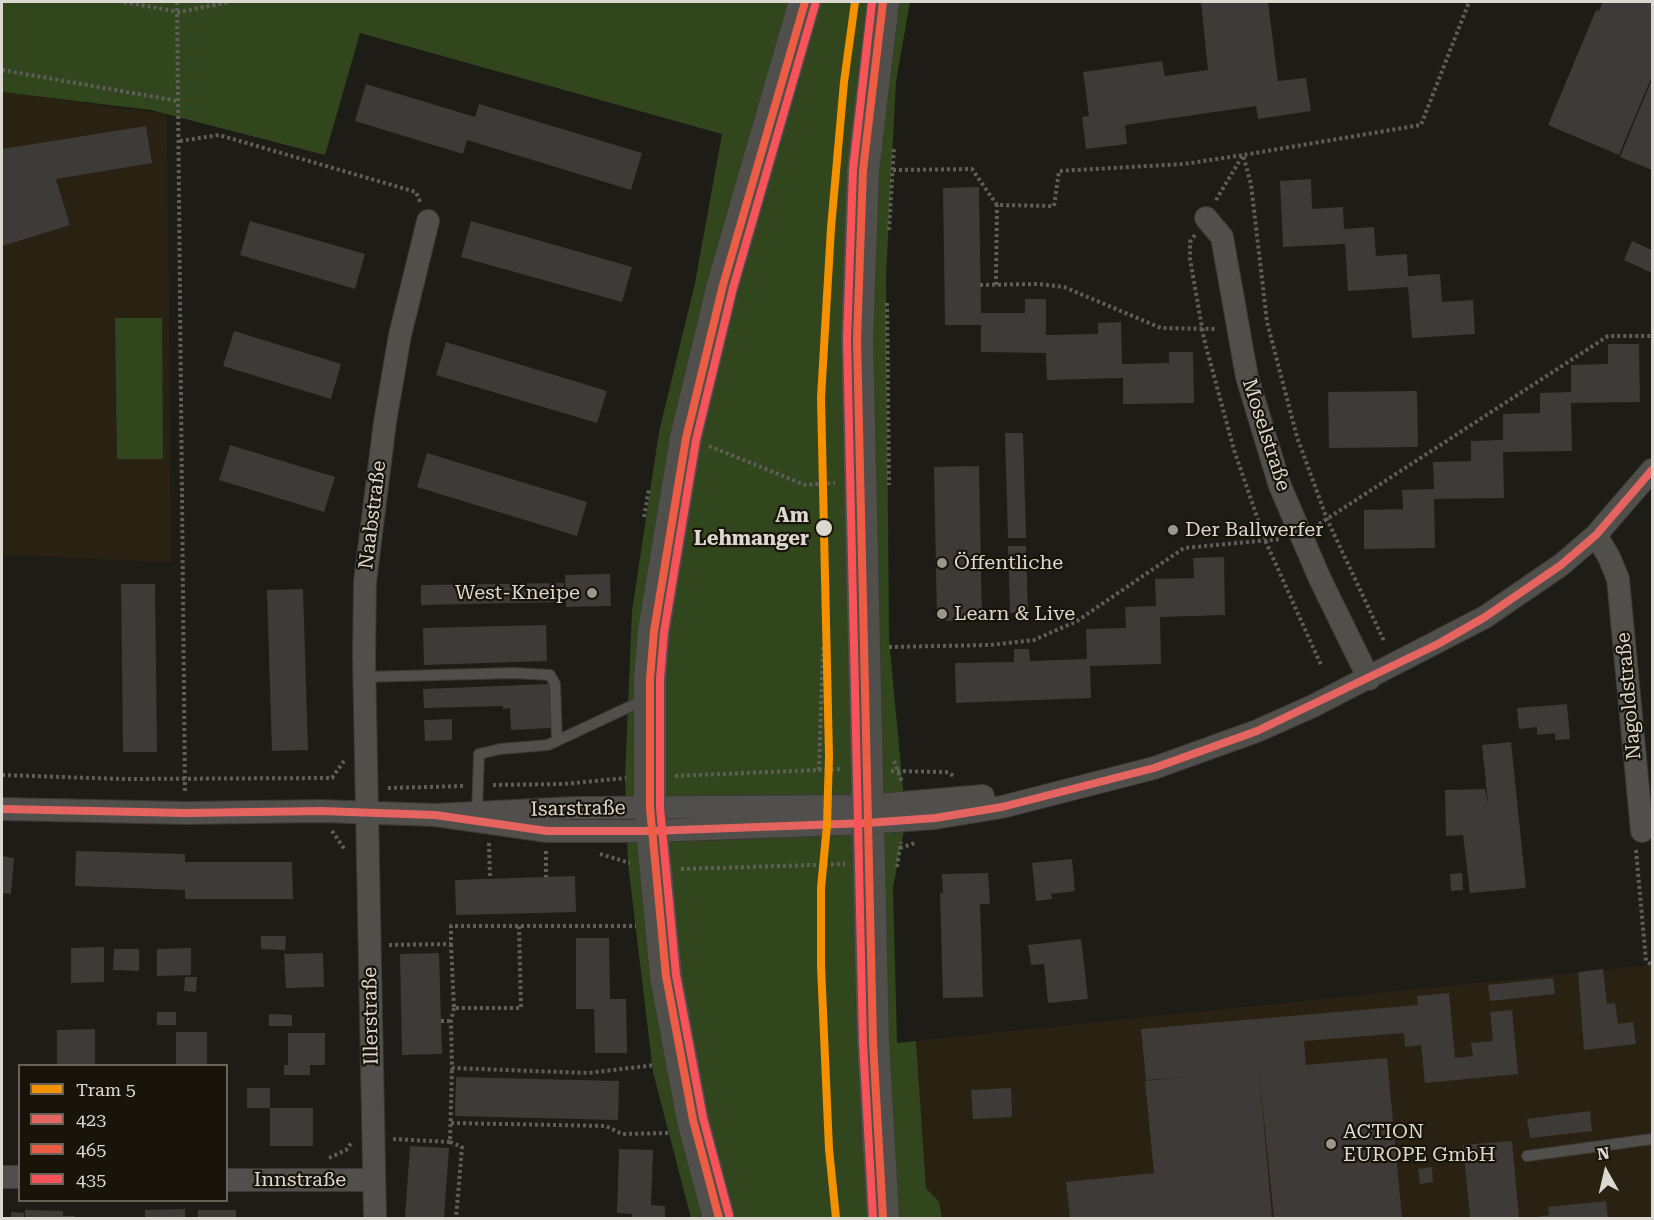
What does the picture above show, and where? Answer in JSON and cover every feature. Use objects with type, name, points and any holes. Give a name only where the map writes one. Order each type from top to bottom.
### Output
[{"type":"main road","points":[[719,1218],[693,1120],[675,1033],[665,965],[650,820],[650,698],[654,631],[686,438],[723,285],[805,2]]},
{"type":"main road","points":[[883,2],[869,111],[860,221],[857,339],[874,480],[878,761],[867,815],[873,1042],[884,1218]]},
{"type":"street","name":"Moselstraße","points":[[1206,218],[1222,237],[1246,377],[1281,486],[1320,579],[1369,679]]},
{"type":"street","name":"Naabstraße","points":[[367,813],[364,677],[365,582],[379,463],[400,335],[428,221]]},
{"type":"street","points":[[650,820],[867,815],[1002,807],[1154,768],[1206,750],[1257,731],[1369,679],[1485,617],[1561,565],[1596,535],[1653,470]]},
{"type":"street","name":"Nagoldstraße","points":[[1596,535],[1618,579],[1642,831]]},
{"type":"street","points":[[906,812],[989,795],[1076,787]]},
{"type":"street","name":"Isarstraße","points":[[2,809],[185,813],[321,811],[435,815],[477,812],[650,820]]},
{"type":"street","name":"Illerstraße","points":[[367,813],[370,945],[363,1138],[374,1180],[375,1218]]},
{"type":"street","name":"Isarstraße","points":[[435,815],[547,831],[650,820]]},
{"type":"street","points":[[2,1177],[18,1177]]},
{"type":"street","name":"Innstraße","points":[[228,1180],[374,1180]]},
{"type":"lane","points":[[364,677],[514,672],[550,675],[555,684],[557,741]]},
{"type":"lane","points":[[477,812],[479,754],[500,749],[548,745],[650,698]]},
{"type":"lane","points":[[1527,1156],[1653,1139]]},
{"type":"path","points":[[124,2],[179,12],[229,2]]},
{"type":"path","points":[[177,2],[179,12],[185,813]]},
{"type":"path","points":[[1321,665],[1265,540],[1234,450],[1203,331],[1190,242],[1243,155],[1421,125],[1469,2]]},
{"type":"path","points":[[2,70],[178,101]]},
{"type":"path","points":[[180,141],[219,135],[416,192],[428,221]]},
{"type":"path","points":[[888,241],[894,136]]},
{"type":"path","points":[[893,170],[972,169],[998,205],[996,285]]},
{"type":"path","points":[[998,205],[1054,206]]},
{"type":"path","points":[[981,285],[1039,284],[1064,287],[1161,328],[1203,331],[1267,322]]},
{"type":"path","points":[[874,480],[886,301]]},
{"type":"path","points":[[686,438],[768,468],[805,485],[874,480],[889,491]]},
{"type":"path","points":[[888,659],[889,639]]},
{"type":"path","points":[[819,770],[823,647]]},
{"type":"path","points":[[2,775],[123,779],[332,778],[344,760]]},
{"type":"path","points":[[878,761],[900,772]]},
{"type":"path","points":[[367,788],[563,784],[649,777],[819,770],[878,761],[900,772],[946,772],[989,795]]},
{"type":"path","points":[[895,878],[906,812],[900,772]]},
{"type":"path","points":[[323,830],[331,830],[345,848],[345,859]]},
{"type":"path","points":[[1642,831],[1635,842],[1646,961],[1653,965]]},
{"type":"path","points":[[489,837],[490,879]]},
{"type":"path","points":[[546,847],[546,877]]},
{"type":"path","points":[[450,1142],[454,1008],[451,926],[636,926]]},
{"type":"path","points":[[454,1008],[521,1008],[519,926]]},
{"type":"path","points":[[370,945],[451,944]]},
{"type":"path","points":[[441,1021],[452,1021]]},
{"type":"path","points":[[452,1068],[588,1073],[655,1065]]},
{"type":"path","points":[[451,1123],[606,1126],[622,1134],[673,1133]]},
{"type":"path","points":[[318,1158],[329,1158],[363,1138],[450,1142],[462,1147],[456,1218]]},
{"type":"shaded area","points":[[2,92],[167,114],[171,562],[2,555]]},
{"type":"shaded area","points":[[1652,965],[1652,1218],[932,1218],[926,1188],[916,1041]]},
{"type":"green space","points":[[2,2],[910,2],[896,81],[886,277],[889,639],[906,820],[893,888],[897,1043],[916,1041],[926,1188],[939,1202],[942,1218],[691,1218],[653,1072],[628,863],[625,778],[632,611],[659,432],[695,283],[722,134],[360,33],[325,155],[151,110],[2,92]]},
{"type":"green space","points":[[115,318],[162,318],[163,459],[117,459]]},
{"type":"building","points":[[1201,2],[1268,2],[1278,81],[1306,78],[1311,111],[1258,119],[1256,106],[1125,125],[1127,144],[1086,149],[1082,117],[1089,116],[1083,72],[1162,61],[1165,76],[1208,70]]},
{"type":"building","points":[[1603,2],[1652,2],[1652,76],[1619,155],[1548,125],[1596,10],[1599,11]]},
{"type":"building","points":[[1652,79],[1652,170],[1620,157]]},
{"type":"building","points":[[366,84],[475,117],[479,104],[642,153],[631,190],[467,140],[463,154],[355,121]]},
{"type":"building","points":[[146,126],[152,163],[56,179],[70,225],[2,246],[2,149]]},
{"type":"building","points":[[1311,179],[1312,209],[1343,207],[1344,229],[1374,227],[1376,256],[1407,254],[1408,276],[1440,274],[1442,302],[1473,300],[1475,334],[1412,338],[1408,287],[1348,291],[1345,244],[1283,247],[1280,181]]},
{"type":"building","points":[[979,187],[981,313],[1025,313],[1025,299],[1046,299],[1046,335],[1098,334],[1098,323],[1121,322],[1122,364],[1169,363],[1169,352],[1193,352],[1194,403],[1123,404],[1123,378],[1047,380],[1046,353],[981,352],[981,325],[945,325],[943,188]]},
{"type":"building","points":[[250,221],[365,254],[355,289],[240,255]]},
{"type":"building","points":[[471,221],[632,267],[622,302],[461,257]]},
{"type":"building","points":[[1632,241],[1652,250],[1652,273],[1624,260]]},
{"type":"building","points":[[234,331],[341,364],[331,399],[223,366]]},
{"type":"building","points":[[446,342],[607,391],[597,423],[436,375]]},
{"type":"building","points":[[1608,344],[1639,344],[1640,402],[1571,403],[1572,451],[1503,452],[1504,498],[1434,499],[1435,548],[1364,549],[1364,510],[1403,509],[1402,490],[1434,489],[1433,462],[1471,461],[1471,441],[1503,440],[1503,414],[1540,413],[1540,393],[1571,392],[1571,365],[1608,364]]},
{"type":"building","points":[[1417,391],[1418,447],[1329,448],[1328,392]]},
{"type":"building","points":[[1005,433],[1023,433],[1026,538],[1008,538]]},
{"type":"building","points":[[230,445],[335,477],[324,512],[219,480]]},
{"type":"building","points":[[427,453],[587,502],[577,536],[417,487]]},
{"type":"building","points":[[979,466],[982,620],[937,621],[934,467]]},
{"type":"building","points":[[1008,546],[1026,546],[1028,613],[1010,613]]},
{"type":"building","points":[[1224,557],[1225,615],[1160,617],[1161,664],[1090,666],[1091,698],[956,703],[955,663],[1014,662],[1014,649],[1029,649],[1030,661],[1087,659],[1086,629],[1126,628],[1125,607],[1156,606],[1155,579],[1194,578],[1193,558]]},
{"type":"building","points":[[610,574],[611,606],[566,607],[565,575]]},
{"type":"building","points":[[564,583],[564,602],[421,605],[421,585]]},
{"type":"building","points":[[121,584],[155,584],[157,752],[123,752]]},
{"type":"building","points":[[303,589],[308,750],[272,751],[267,590]]},
{"type":"building","points":[[546,625],[547,661],[424,665],[423,628]]},
{"type":"building","points":[[549,684],[551,728],[511,730],[510,708],[503,709],[503,706],[424,708],[423,689]]},
{"type":"building","points":[[1567,704],[1570,739],[1555,740],[1555,733],[1537,735],[1537,727],[1519,729],[1517,708]]},
{"type":"building","points":[[452,719],[452,740],[425,741],[424,720]]},
{"type":"building","points":[[1511,742],[1526,888],[1470,893],[1463,835],[1446,836],[1445,790],[1485,789],[1488,804],[1482,745]]},
{"type":"building","points":[[76,851],[185,854],[185,862],[292,862],[293,899],[185,899],[185,890],[75,886]]},
{"type":"building","points":[[2,856],[14,858],[11,894],[2,893]]},
{"type":"building","points":[[1072,859],[1075,891],[1051,894],[1052,899],[1036,901],[1032,863]]},
{"type":"building","points":[[988,873],[990,904],[980,904],[983,997],[943,998],[940,893],[943,893],[942,874]]},
{"type":"building","points":[[1462,873],[1463,890],[1451,891],[1450,874]]},
{"type":"building","points":[[575,876],[576,912],[456,915],[455,880]]},
{"type":"building","points":[[261,936],[286,936],[285,950],[261,949]]},
{"type":"building","points":[[576,938],[609,938],[610,999],[626,999],[627,1053],[595,1053],[594,1009],[576,1009]]},
{"type":"building","points":[[1081,939],[1088,999],[1048,1003],[1044,964],[1031,965],[1028,945]]},
{"type":"building","points":[[104,947],[104,982],[71,983],[71,948]]},
{"type":"building","points":[[191,948],[191,975],[157,976],[157,949]]},
{"type":"building","points":[[114,949],[139,949],[139,971],[113,970]]},
{"type":"building","points":[[323,953],[324,987],[286,988],[284,954]]},
{"type":"building","points":[[439,953],[442,1054],[402,1055],[400,954]]},
{"type":"building","points":[[1603,969],[1607,1004],[1615,1003],[1618,1024],[1633,1022],[1636,1044],[1584,1050],[1578,972]]},
{"type":"building","points":[[185,977],[197,977],[196,992],[184,991]]},
{"type":"building","points":[[1553,978],[1555,994],[1490,1001],[1488,985]]},
{"type":"building","points":[[1449,993],[1455,1058],[1473,1056],[1471,1043],[1493,1041],[1490,1012],[1512,1010],[1518,1074],[1425,1083],[1421,1045],[1405,1047],[1404,1033],[1304,1041],[1306,1065],[1387,1058],[1402,1218],[1274,1218],[1259,1070],[1272,1218],[1070,1218],[1066,1182],[1154,1173],[1145,1081],[1184,1077],[1146,1080],[1141,1029],[1418,1005],[1417,996]]},
{"type":"building","points":[[157,1012],[176,1012],[176,1025],[157,1025]]},
{"type":"building","points":[[269,1014],[292,1015],[292,1026],[269,1026]]},
{"type":"building","points":[[95,1029],[95,1064],[57,1064],[57,1030]]},
{"type":"building","points":[[176,1032],[207,1032],[207,1064],[176,1064]]},
{"type":"building","points":[[288,1033],[325,1033],[325,1065],[310,1065],[310,1075],[284,1075],[284,1065],[288,1065]]},
{"type":"building","points":[[456,1077],[619,1081],[618,1120],[455,1116]]},
{"type":"building","points":[[247,1088],[270,1088],[270,1108],[247,1108]]},
{"type":"building","points":[[1011,1088],[1012,1117],[973,1119],[971,1090]]},
{"type":"building","points":[[270,1108],[313,1108],[313,1146],[270,1146]]},
{"type":"building","points":[[1590,1111],[1592,1131],[1530,1138],[1527,1119]]},
{"type":"building","points":[[1512,1141],[1519,1218],[1470,1218],[1463,1145]]},
{"type":"building","points":[[410,1146],[449,1148],[444,1218],[405,1218]]},
{"type":"building","points":[[619,1149],[653,1150],[651,1205],[665,1206],[665,1218],[632,1218],[632,1214],[617,1213]]},
{"type":"building","points":[[1432,1167],[1433,1182],[1420,1184],[1418,1169]]},
{"type":"building","points":[[1606,1201],[1608,1218],[1530,1218],[1549,1215],[1548,1207]]},
{"type":"building","points":[[185,1209],[185,1218],[145,1218],[145,1210]]},
{"type":"building","points":[[25,1210],[63,1211],[63,1216],[75,1216],[75,1218],[25,1218]]},
{"type":"building","points":[[198,1210],[236,1210],[236,1218],[198,1218]]},
{"type":"building","points":[[11,1212],[24,1213],[24,1218],[11,1218]]},
{"type":"tram line","name":"5","points":[[836,1218],[829,1149],[821,966],[821,888],[827,825],[829,756],[821,398],[831,228],[844,82],[855,2]]},
{"type":"transit line","name":"465","points":[[719,1218],[693,1120],[666,976],[650,808],[650,679],[654,631],[686,438],[723,285],[805,2]]},
{"type":"transit line","name":"435","points":[[872,2],[853,170],[847,339],[863,1042],[873,1218]]},
{"type":"transit line","name":"465","points":[[883,2],[863,170],[857,339],[873,1042],[883,1218]]},
{"type":"transit line","name":"435","points":[[729,1215],[703,1118],[676,975],[660,808],[660,679],[664,632],[696,440],[733,288],[815,5]]},
{"type":"transit line","name":"423","points":[[2,809],[185,813],[321,811],[435,815],[547,831],[651,831],[867,823],[935,818],[1002,807],[1154,768],[1257,731],[1438,644],[1485,617],[1561,565],[1596,535],[1652,470]]},
{"type":"place","name":"Am Lehmanger","points":[[824,528]]},
{"type":"place","name":"Der Ballwerfer","points":[[1173,530]]},
{"type":"place","name":"Öffentliche","points":[[942,563]]},
{"type":"place","name":"West-Kneipe","points":[[592,593]]},
{"type":"place","name":"Learn & Live","points":[[942,614]]},
{"type":"place","name":"ACTION EUROPE GmbH","points":[[1331,1144]]}]
